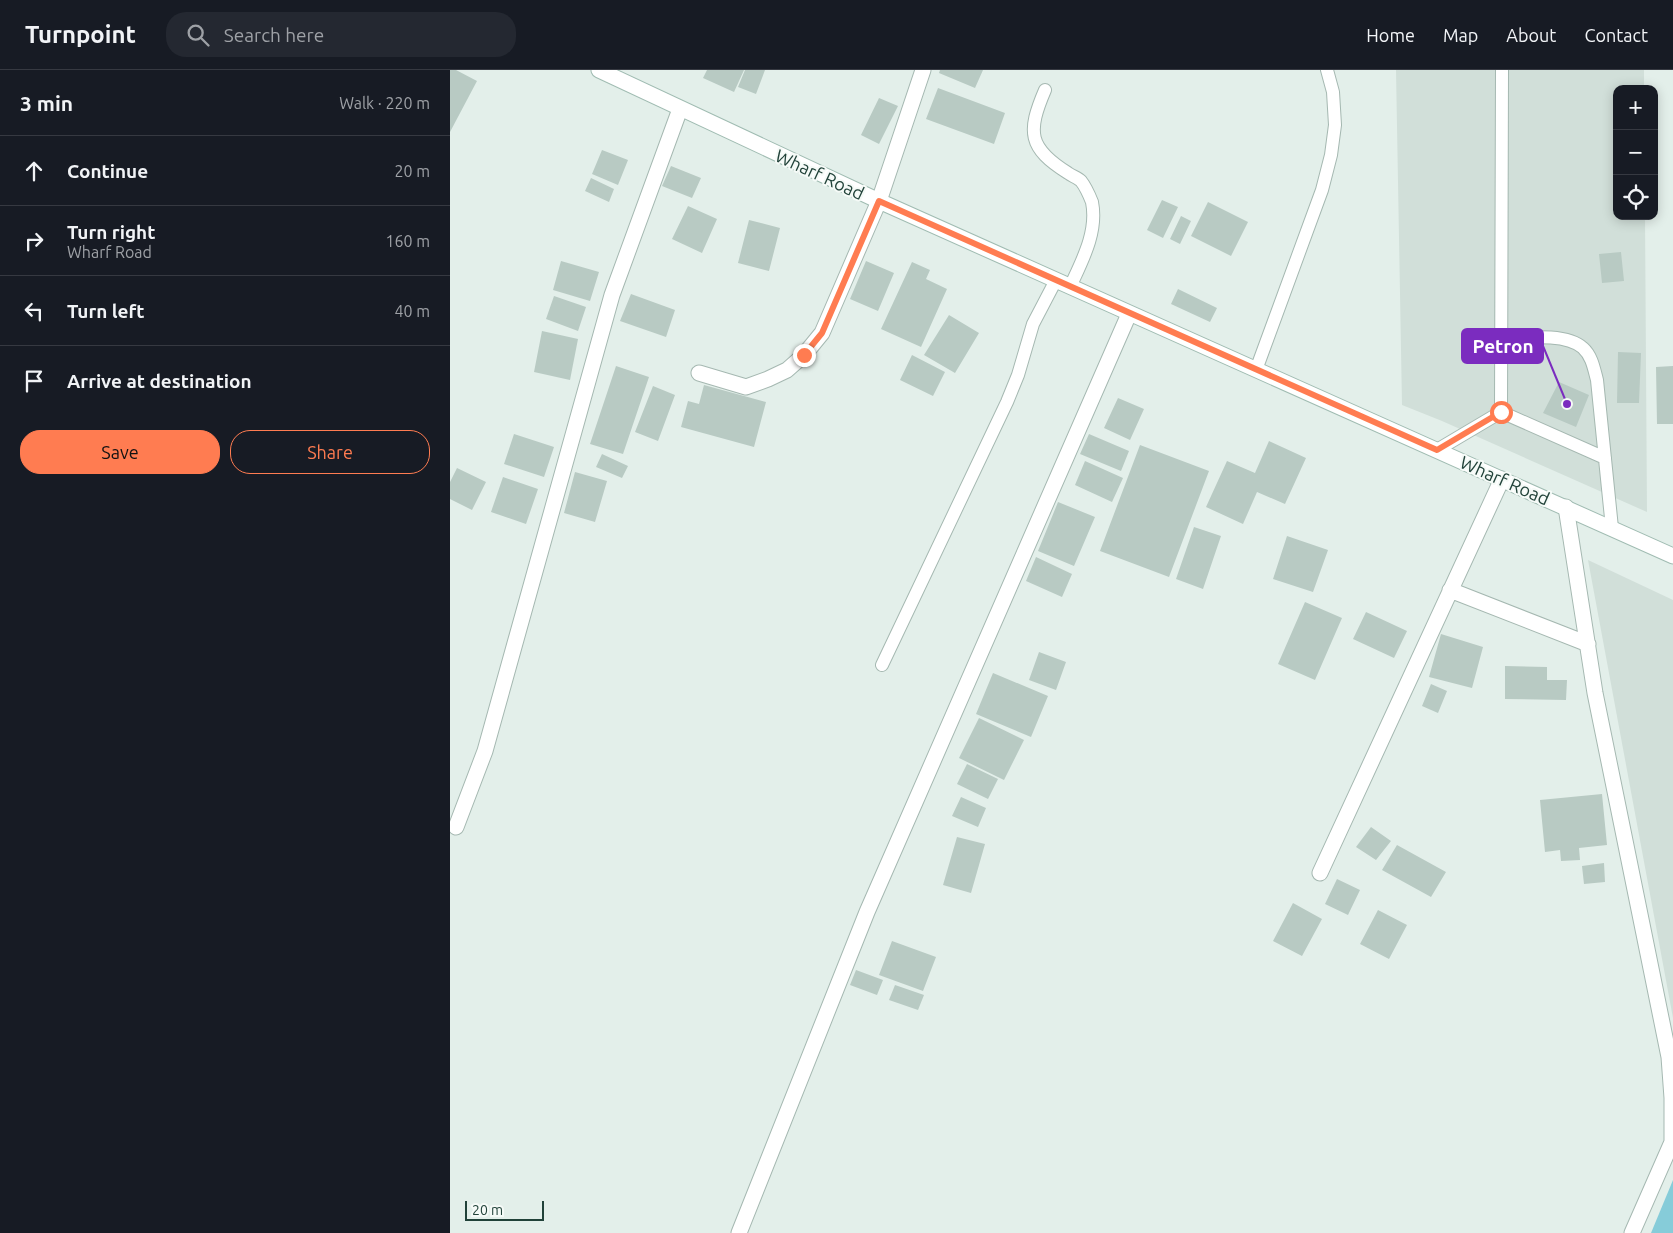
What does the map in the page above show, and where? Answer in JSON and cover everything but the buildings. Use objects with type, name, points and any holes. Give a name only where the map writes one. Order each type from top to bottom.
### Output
[{"type":"street","name":"Wharf Road","points":[[599,70],[879,201],[1673,556]]},
{"type":"street","points":[[699,374],[746,387],[787,370],[804,355],[822,333],[879,201],[923,70]]},
{"type":"street","points":[[456,828],[484,751],[612,295],[680,108]]},
{"type":"street","points":[[739,1233],[867,912],[1129,314]]},
{"type":"street","points":[[1320,873],[1502,479]]},
{"type":"street","points":[[1566,508],[1596,693],[1669,1057],[1672,1098],[1672,1142],[1632,1233]]},
{"type":"street","points":[[1450,590],[1588,644]]},
{"type":"lane","points":[[1256,370],[1322,190],[1331,155],[1335,125],[1333,92],[1327,70]]},
{"type":"lane","points":[[1501,412],[1502,70]]},
{"type":"lane","points":[[1045,90],[1036,112],[1033,129],[1037,147],[1050,162],[1081,181],[1092,201],[1093,224],[1085,255],[1070,287]]},
{"type":"lane","points":[[882,665],[1011,393],[1033,324],[1056,280]]},
{"type":"lane","points":[[1501,339],[1552,338],[1570,340],[1582,348],[1591,359],[1597,380],[1612,528]]},
{"type":"lane","points":[[1437,450],[1501,412]]},
{"type":"lane","points":[[1501,412],[1605,458]]},
{"type":"shaded area","points":[[1396,70],[1644,70],[1644,85],[1613,85],[1613,220],[1645,220],[1647,512],[1402,405]]},
{"type":"shaded area","points":[[1588,560],[1673,600],[1673,1018]]},
{"type":"water","points":[[1673,1180],[1673,1233],[1651,1233]]},
{"type":"place","name":"Petron","points":[[1567,404]]},
{"type":"route","points":[[804,355],[822,333],[879,201],[1437,450],[1501,412]]}]
